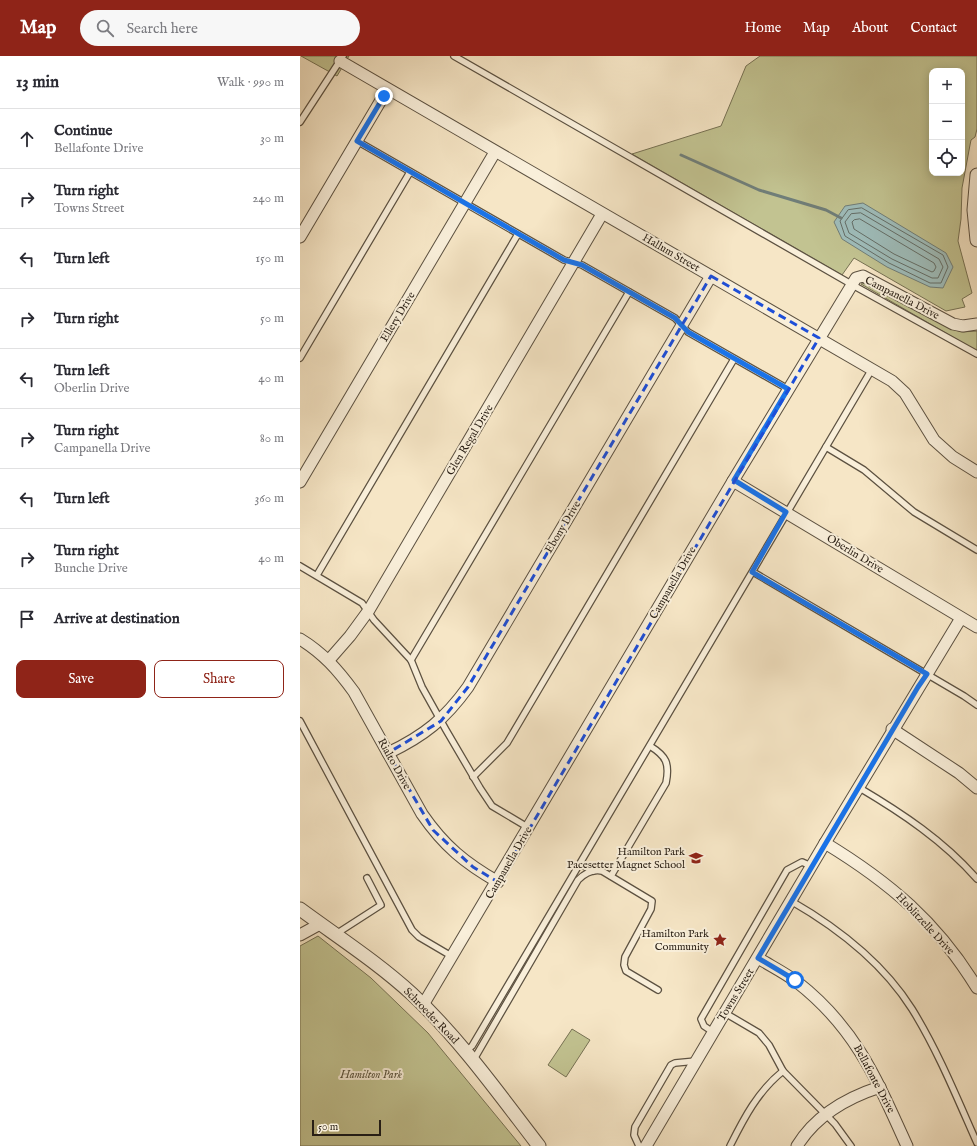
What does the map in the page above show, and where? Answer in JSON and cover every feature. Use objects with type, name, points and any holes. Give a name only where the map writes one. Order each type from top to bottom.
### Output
[{"type":"street","name":"Hallum Street","points":[[341,59],[387,90],[892,381],[905,393],[934,440],[944,450],[977,472]]},
{"type":"street","points":[[300,237],[387,90]]},
{"type":"street","name":"Ellery Drive","points":[[300,482],[495,152]]},
{"type":"street","points":[[977,175],[974,210],[977,240]]},
{"type":"street","name":"Glen Regal Drive","points":[[329,660],[350,636],[369,610],[602,214]]},
{"type":"street","name":"Ebony Drive","points":[[388,753],[425,734],[441,720],[468,687],[711,276]]},
{"type":"street","name":"Campanella Drive","points":[[423,1006],[498,882],[851,284],[856,278],[863,276],[953,324],[963,326],[977,324]]},
{"type":"street","name":"Oberlin Drive","points":[[734,480],[977,627]]},
{"type":"street","name":"Towns Street","points":[[646,1146],[892,729],[962,618]]},
{"type":"street","name":"Rialto Drive","points":[[300,639],[329,660],[354,692],[422,814],[433,830],[459,857],[498,882]]},
{"type":"street","points":[[892,729],[959,772],[977,788]]},
{"type":"street","name":"Hoblitzelle Drive","points":[[824,843],[869,871],[916,910],[948,945],[977,988]]},
{"type":"street","name":"Schroeder Road","points":[[300,909],[377,965],[423,1006],[469,1056],[539,1146]]},
{"type":"street","points":[[300,936],[320,924]]},
{"type":"street","name":"Bellafonte Drive","points":[[758,958],[795,980],[822,1004],[843,1026],[864,1056],[907,1146]]},
{"type":"street","points":[[797,1146],[814,1123],[824,1114],[847,1100],[880,1087]]},
{"type":"lane","points":[[454,56],[851,284],[977,354]]},
{"type":"lane","points":[[300,122],[341,59]]},
{"type":"lane","points":[[357,141],[564,260],[582,265],[675,318],[688,332],[788,389]]},
{"type":"lane","points":[[300,358],[410,172]]},
{"type":"lane","points":[[317,575],[518,234]]},
{"type":"lane","points":[[411,660],[628,292]]},
{"type":"lane","points":[[473,777],[507,743],[734,359]]},
{"type":"lane","points":[[469,1056],[472,1046],[650,746],[786,512],[872,369]]},
{"type":"lane","points":[[826,447],[864,470],[914,512],[977,550]]},
{"type":"lane","points":[[300,566],[362,603],[369,610],[374,620],[411,660],[422,687],[473,777],[492,806],[529,828]]},
{"type":"lane","points":[[752,572],[927,674],[977,705]]},
{"type":"lane","points":[[300,721],[412,930],[419,937],[453,957]]},
{"type":"lane","points":[[611,876],[666,783],[668,768],[666,760],[662,754],[650,746]]},
{"type":"lane","points":[[858,787],[899,812],[932,837],[977,879]]},
{"type":"lane","points":[[714,1032],[704,1026],[701,1019],[787,870],[802,862],[811,866]]},
{"type":"lane","points":[[580,864],[593,871]]},
{"type":"lane","points":[[469,1056],[578,880],[584,874],[593,871],[602,871],[652,901],[651,909],[625,957],[624,965],[626,971],[658,990]]},
{"type":"lane","points":[[336,934],[381,905],[367,878]]},
{"type":"lane","points":[[791,901],[827,922],[871,959],[893,984],[911,1008],[928,1039],[977,1143]]},
{"type":"lane","points":[[725,1013],[759,1033],[769,1044],[783,1071],[835,1124],[851,1146]]},
{"type":"lane","points":[[639,1146],[634,1136],[635,1127],[671,1065],[675,1063],[696,1061]]},
{"type":"lane","points":[[730,1146],[755,1101],[770,1082],[783,1071]]},
{"type":"highlighted area","points":[[711,276],[819,338],[498,882],[473,867],[433,830],[388,753],[441,721],[468,687]]},
{"type":"green space","points":[[301,56],[349,56],[337,76]]},
{"type":"green space","points":[[760,56],[977,56],[977,129],[975,137],[971,140],[965,172],[965,68],[929,68],[929,176],[964,176],[958,241],[972,293],[962,299],[965,307],[946,311],[854,258],[842,275],[632,154],[721,126],[746,66]]},
{"type":"green space","points":[[868,283],[953,329],[961,332],[977,331],[977,351],[861,284]]},
{"type":"green space","name":"Hamilton Park","points":[[318,936],[371,978],[428,1033],[521,1146],[300,1146],[300,946]]},
{"type":"green space","points":[[572,1029],[590,1040],[566,1077],[548,1065]]},
{"type":"water","points":[[863,203],[946,253],[953,267],[943,288],[930,287],[887,267],[842,239],[834,222],[845,206]]},
{"type":"waterway","points":[[681,155],[759,190],[826,210],[841,218]]},
{"type":"place","name":"Hamilton Park Pacesetter Magnet School","points":[[696,858]]},
{"type":"place","name":"Hamilton Park Community","points":[[720,940]]},
{"type":"route","points":[[384,96],[357,141],[564,260],[582,265],[675,318],[688,332],[788,389],[734,480],[786,512],[752,572],[927,674],[824,843],[758,958],[795,980]]}]
